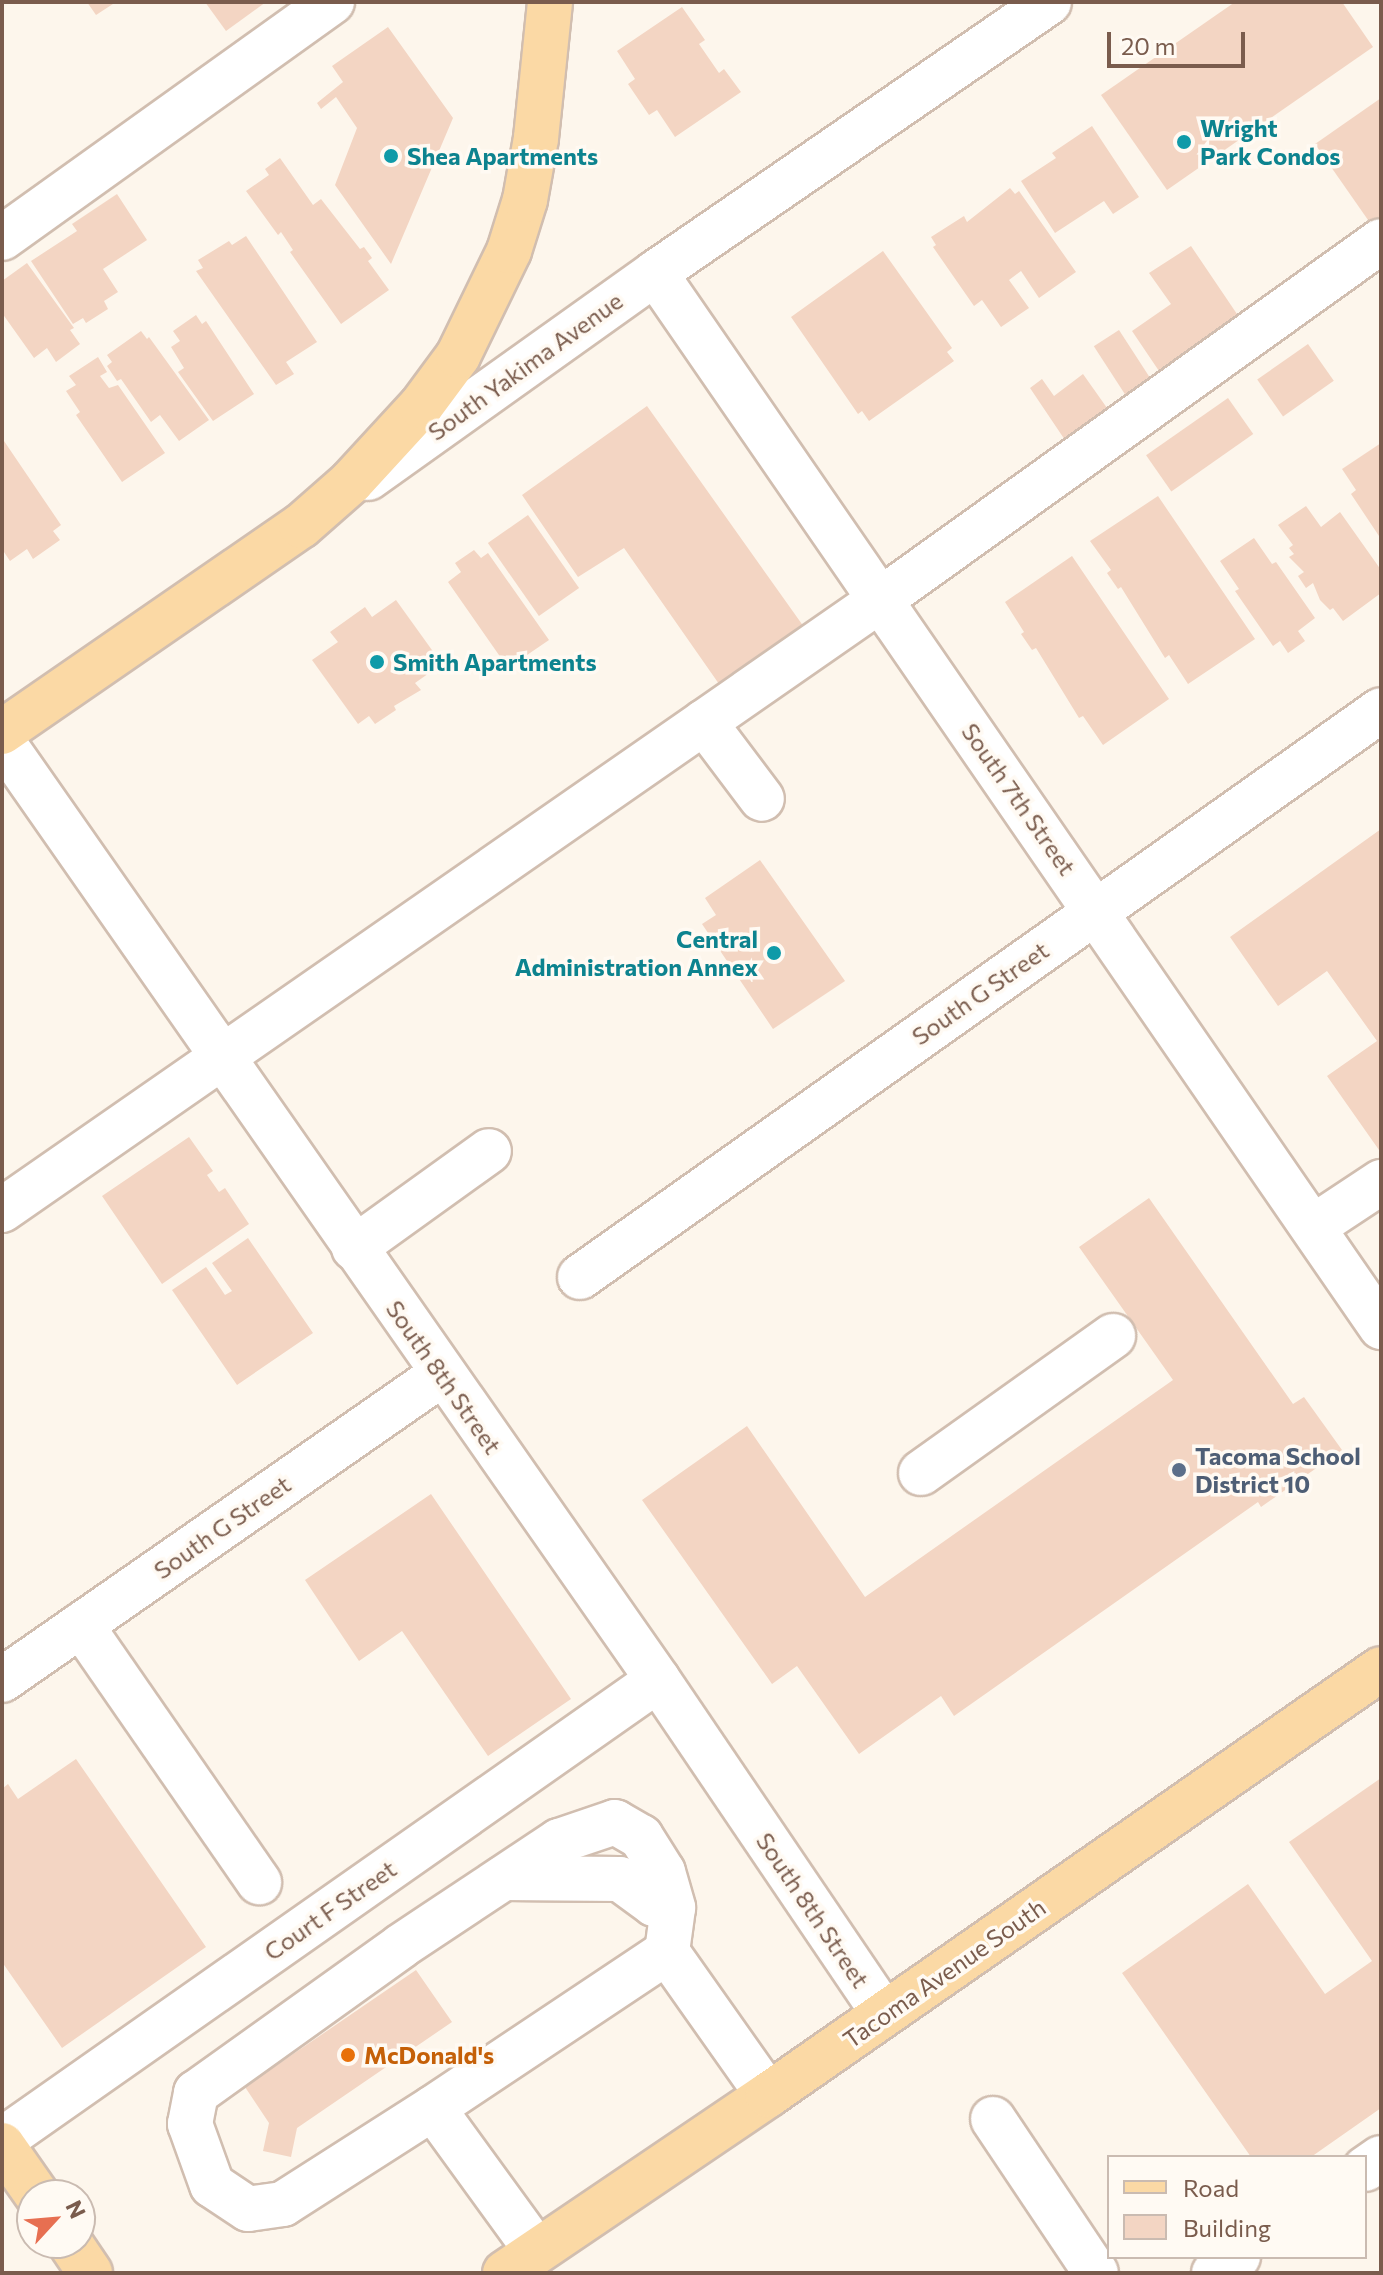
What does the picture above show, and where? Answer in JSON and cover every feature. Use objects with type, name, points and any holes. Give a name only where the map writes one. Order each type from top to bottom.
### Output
[{"type":"main road","points":[[301,526],[351,482],[421,406],[458,356],[487,303],[509,251],[525,200],[536,138],[550,2]]},
{"type":"main road","name":"South Yakima Avenue","points":[[2,732],[301,526]]},
{"type":"main road","name":"Tacoma Avenue South","points":[[520,2262],[768,2095],[1381,1669]]},
{"type":"main road","points":[[2,2143],[26,2179]]},
{"type":"street","points":[[2,238],[332,2]]},
{"type":"street","name":"South Yakima Avenue","points":[[301,526],[655,273],[1049,2]]},
{"type":"street","points":[[2,1210],[880,600],[1381,241]]},
{"type":"street","name":"South 7th Street","points":[[655,273],[1381,1327]]},
{"type":"street","name":"South G Street","points":[[580,1277],[1381,710]]},
{"type":"street","points":[[704,722],[762,799]]},
{"type":"street","name":"South 8th Street","points":[[2,741],[658,1680],[884,2014]]},
{"type":"street","points":[[354,1248],[489,1151]]},
{"type":"street","points":[[1313,1227],[1381,1182]]},
{"type":"street","points":[[921,1473],[1113,1336]]},
{"type":"street","name":"South G Street","points":[[2,1680],[442,1374]]},
{"type":"street","points":[[81,1625],[259,1882]]},
{"type":"street","name":"Court F Street","points":[[2,2143],[658,1680]]},
{"type":"street","points":[[667,1952],[283,2204],[248,2209],[212,2185],[190,2124],[196,2093],[401,1946],[559,1841],[615,1822],[641,1837],[663,1872],[673,1908],[667,1952],[768,2095]]},
{"type":"street","points":[[433,2108],[520,2262]]},
{"type":"street","points":[[993,2119],[1096,2273]]},
{"type":"street","points":[[1214,2273],[1235,2259]]},
{"type":"building","points":[[87,2],[116,2],[96,15]]},
{"type":"building","points":[[205,2],[266,2],[226,31]]},
{"type":"building","name":"Wright Park Condos","points":[[1235,2],[1342,2],[1373,47],[1167,190],[1101,95]]},
{"type":"building","points":[[682,7],[705,40],[699,44],[719,73],[724,69],[741,92],[675,137],[657,110],[649,115],[628,84],[635,79],[617,51]]},
{"type":"building","name":"Shea Apartments","points":[[388,27],[453,118],[391,264],[335,185],[357,128],[336,97],[321,109],[317,103],[343,82],[332,66]]},
{"type":"building","points":[[1381,98],[1381,226],[1375,230],[1315,144]]},
{"type":"building","points":[[1092,126],[1139,197],[1113,214],[1104,201],[1055,233],[1021,181],[1056,158],[1052,153]]},
{"type":"building","points":[[280,158],[313,205],[321,199],[360,249],[364,247],[372,258],[368,261],[389,290],[341,324],[290,252],[293,250],[281,232],[278,235],[246,191],[269,175],[265,169]]},
{"type":"building","points":[[1010,188],[1015,194],[1019,191],[1076,272],[1039,298],[1021,271],[1009,280],[1029,308],[1001,327],[982,300],[974,306],[933,247],[936,245],[931,237],[964,216],[967,222]]},
{"type":"building","points":[[117,194],[147,240],[103,269],[118,292],[104,301],[108,309],[86,323],[83,318],[73,324],[31,261],[77,231],[72,224]]},
{"type":"building","points":[[246,236],[317,342],[286,362],[294,374],[276,385],[196,271],[203,268],[198,260],[229,241],[232,245]]},
{"type":"building","points":[[1191,246],[1239,317],[1159,371],[1132,331],[1171,304],[1149,273]]},
{"type":"building","points":[[883,251],[952,348],[947,352],[954,361],[869,421],[862,411],[858,414],[791,317]]},
{"type":"building","points":[[27,263],[74,328],[70,330],[80,344],[56,362],[47,348],[34,358],[2,313],[2,281]]},
{"type":"building","points":[[196,315],[202,324],[206,321],[254,394],[213,421],[178,372],[184,368],[171,347],[180,341],[173,331]]},
{"type":"building","points":[[1119,330],[1154,384],[1129,400],[1094,346]]},
{"type":"building","points":[[141,331],[147,339],[149,337],[209,420],[179,441],[160,415],[151,422],[121,379],[117,381],[107,366],[112,362],[107,355]]},
{"type":"building","points":[[1308,344],[1334,381],[1283,416],[1257,380]]},
{"type":"building","points":[[98,357],[107,372],[100,376],[109,388],[118,385],[165,453],[122,482],[76,415],[80,412],[66,391],[76,385],[69,376]]},
{"type":"building","points":[[1083,374],[1112,415],[1069,446],[1030,388],[1042,379],[1054,396]]},
{"type":"building","points":[[1228,398],[1253,434],[1171,491],[1146,455]]},
{"type":"building","points":[[647,406],[804,627],[719,684],[624,548],[578,577],[522,495]]},
{"type":"building","points":[[2,438],[61,525],[53,531],[60,540],[33,559],[27,549],[10,561],[2,549]]},
{"type":"building","points":[[1381,443],[1381,539],[1351,494],[1356,490],[1342,469]]},
{"type":"building","points":[[1158,496],[1255,639],[1188,684],[1169,655],[1165,658],[1121,587],[1118,589],[1107,573],[1111,570],[1090,541]]},
{"type":"building","points":[[1306,506],[1321,527],[1340,512],[1381,570],[1381,593],[1343,621],[1333,608],[1330,610],[1320,600],[1313,583],[1306,588],[1298,576],[1304,572],[1289,557],[1294,554],[1289,548],[1293,545],[1278,525]]},
{"type":"building","points":[[528,515],[579,588],[539,616],[488,543]]},
{"type":"building","points":[[1254,538],[1272,564],[1276,562],[1315,618],[1298,631],[1305,641],[1288,653],[1280,641],[1273,646],[1235,591],[1239,589],[1220,561]]},
{"type":"building","points":[[474,550],[481,558],[488,553],[549,640],[508,668],[448,582],[461,572],[455,563]]},
{"type":"building","points":[[1072,556],[1169,699],[1103,745],[1083,716],[1079,718],[1036,648],[1032,650],[1021,634],[1024,632],[1005,602]]},
{"type":"building","name":"Smith Apartments","points":[[396,600],[442,664],[415,683],[421,690],[394,706],[396,710],[375,724],[369,716],[358,724],[312,660],[338,642],[330,632],[365,607],[372,617]]},
{"type":"building","points":[[1381,829],[1379,1150],[1327,1076],[1377,1041],[1327,971],[1278,1006],[1230,937]]},
{"type":"building","name":"Central Administration Annex","points":[[760,860],[845,981],[773,1029],[702,924],[716,915],[705,898]]},
{"type":"building","points":[[189,1137],[213,1171],[207,1175],[219,1192],[225,1188],[249,1224],[162,1284],[102,1196]]},
{"type":"building","name":"Tacoma School District 10","points":[[1149,1198],[1293,1404],[1304,1397],[1342,1450],[1261,1507],[1258,1502],[954,1716],[941,1696],[859,1754],[797,1666],[772,1684],[642,1500],[747,1426],[865,1597],[1173,1380],[1079,1247]]},
{"type":"building","points":[[248,1238],[313,1333],[237,1385],[172,1290],[206,1267],[225,1295],[232,1291],[212,1263]]},
{"type":"building","points":[[431,1494],[571,1699],[488,1756],[402,1631],[359,1661],[305,1580]]},
{"type":"building","points":[[76,1759],[206,1947],[62,2048],[2,1962],[2,1789],[8,1784],[18,1799]]},
{"type":"building","points":[[1381,1778],[1381,2108],[1314,2155],[1250,2155],[1122,1973],[1248,1884],[1325,1994],[1372,1961],[1289,1842]]},
{"type":"building","name":"McDonald's","points":[[416,1970],[452,2022],[297,2128],[291,2157],[263,2151],[269,2123],[245,2087]]},
{"type":"place","name":"Wright Park Condos","points":[[1184,142]]},
{"type":"place","name":"Shea Apartments","points":[[391,156]]},
{"type":"place","name":"Smith Apartments","points":[[377,662]]},
{"type":"place","name":"Central Administration Annex","points":[[774,953]]},
{"type":"place","name":"Tacoma School District 10","points":[[1179,1470]]},
{"type":"place","name":"McDonald's","points":[[348,2055]]}]
